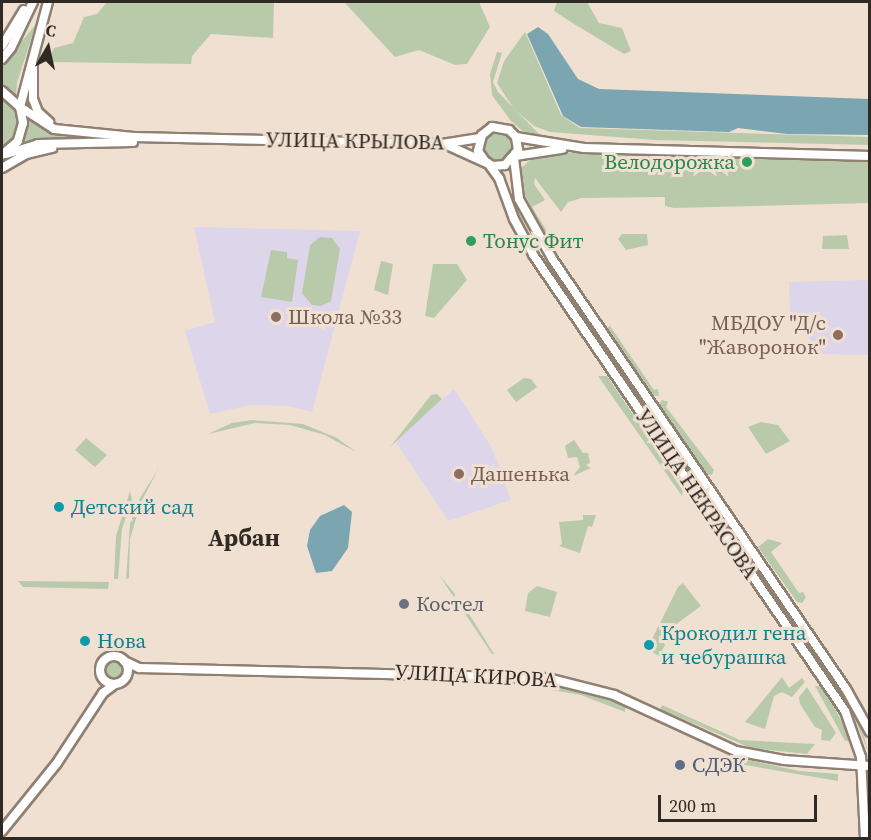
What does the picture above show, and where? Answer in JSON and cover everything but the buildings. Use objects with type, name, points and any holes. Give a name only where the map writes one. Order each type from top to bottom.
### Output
[{"type":"highway","points":[[2,46],[30,2]]},
{"type":"highway","points":[[2,59],[11,48],[30,2]]},
{"type":"highway","points":[[2,157],[11,150],[22,132],[20,107],[48,2]]},
{"type":"highway","points":[[2,91],[20,107]]},
{"type":"main road","points":[[35,45],[32,88],[38,112],[48,122],[91,134]]},
{"type":"main road","points":[[20,107],[54,129],[91,134],[230,140]]},
{"type":"main road","name":"УЛИЦА КРЫЛОВА","points":[[230,140],[442,144],[480,138],[486,130],[498,126],[515,136],[584,148],[870,156]]},
{"type":"main road","points":[[515,136],[515,157]]},
{"type":"main road","points":[[480,138],[478,150],[486,162]]},
{"type":"main road","points":[[11,150],[38,144],[230,140]]},
{"type":"main road","points":[[2,168],[37,151],[85,142]]},
{"type":"main road","points":[[442,144],[486,162],[505,165],[515,157],[533,151],[584,148]]},
{"type":"main road","name":"УЛИЦА НЕКРАСОВА","points":[[515,157],[519,199],[544,244],[846,688],[870,732]]},
{"type":"main road","name":"УЛИЦА НЕКРАСОВА","points":[[486,162],[499,178],[514,219],[534,256],[845,711],[866,765],[865,838]]},
{"type":"main road","points":[[103,693],[104,679],[101,668],[105,661],[115,657],[139,668]]},
{"type":"main road","points":[[124,661],[128,674]]},
{"type":"main road","points":[[2,831],[57,763],[103,693],[139,668]]},
{"type":"main road","name":"УЛИЦА КИРОВА","points":[[139,668],[536,676],[614,695],[736,751],[784,760],[866,765]]},
{"type":"main road","points":[[104,679],[115,684]]},
{"type":"shaded area","name":"Школа №33","points":[[194,227],[360,231],[312,412],[289,406],[250,405],[210,414],[185,331],[215,322]]},
{"type":"shaded area","name":"МБДОУ \"Д/с \"Жаворонок\"","points":[[869,280],[869,355],[823,354],[790,316],[789,282]]},
{"type":"shaded area","name":"Дашенька","points":[[454,389],[492,448],[511,500],[448,521],[395,441]]},
{"type":"green space","points":[[107,2],[274,2],[273,38],[211,34],[192,56],[191,64],[47,62],[54,48],[73,43],[84,17],[97,14]]},
{"type":"green space","points":[[344,2],[479,2],[490,27],[467,64],[455,65],[419,50],[395,57]]},
{"type":"green space","points":[[557,2],[587,2],[599,23],[622,28],[631,51],[624,54],[554,11]]},
{"type":"green space","points":[[36,24],[17,83],[16,97],[2,87],[2,65]]},
{"type":"green space","points":[[525,32],[561,115],[580,128],[869,137],[869,145],[655,140],[550,132],[534,126],[514,109],[497,83],[504,61]]},
{"type":"green space","points":[[497,52],[502,53],[493,82],[498,92],[542,137],[526,134],[511,121],[492,95],[490,74]]},
{"type":"green space","points":[[2,96],[15,109],[18,123],[15,137],[2,150]]},
{"type":"green space","points":[[27,116],[46,131],[66,137],[22,142]]},
{"type":"green space","points":[[498,132],[509,136],[513,147],[509,158],[498,162],[487,158],[483,147],[487,136]]},
{"type":"green space","points":[[540,152],[869,161],[869,203],[674,208],[665,206],[665,197],[582,198],[568,202],[561,212],[535,178],[534,184],[545,200],[532,207],[556,246],[560,246],[554,251],[520,185],[522,167]]},
{"type":"green space","points":[[622,234],[647,234],[648,245],[626,250],[618,239]]},
{"type":"green space","points":[[847,235],[849,249],[822,249],[823,236]]},
{"type":"green space","points":[[320,237],[332,238],[340,249],[331,301],[321,306],[312,305],[302,293],[310,245]]},
{"type":"green space","points":[[271,250],[287,252],[287,258],[298,260],[292,302],[261,297]]},
{"type":"green space","points":[[381,261],[393,264],[388,295],[374,290]]},
{"type":"green space","points":[[433,264],[457,264],[467,280],[434,318],[425,316]]},
{"type":"green space","points":[[610,326],[654,390],[658,389],[659,396],[652,395],[607,328]]},
{"type":"green space","points":[[598,376],[607,376],[683,488],[682,496]]},
{"type":"green space","points":[[524,378],[531,379],[537,387],[516,402],[507,390]]},
{"type":"green space","points":[[437,394],[442,399],[390,447],[431,395]]},
{"type":"green space","points":[[662,400],[668,402],[666,407],[714,470],[712,475],[706,474],[664,413],[659,404]]},
{"type":"green space","points":[[252,420],[303,424],[337,438],[356,452],[325,435],[290,425],[255,423],[208,434],[232,423]]},
{"type":"green space","points":[[761,422],[778,425],[790,441],[766,454],[748,427]]},
{"type":"green space","points":[[86,438],[107,455],[95,467],[75,450]]},
{"type":"green space","points":[[574,440],[583,453],[588,453],[590,463],[586,465],[591,468],[573,476],[580,467],[577,457],[568,458],[565,446]]},
{"type":"green space","points":[[159,468],[141,502],[130,539],[129,578],[126,579],[130,524],[140,498]]},
{"type":"green space","points":[[130,491],[132,499],[122,529],[118,579],[114,579],[116,536]]},
{"type":"green space","points":[[583,515],[596,515],[592,527],[588,526],[580,553],[559,546],[562,544],[559,522],[583,520]]},
{"type":"green space","points":[[768,539],[782,543],[771,552],[799,593],[803,592],[806,597],[802,603],[797,602],[758,547]]},
{"type":"green space","points":[[746,550],[848,699],[868,751],[848,702]]},
{"type":"green space","points":[[439,575],[461,601],[494,654],[492,654]]},
{"type":"green space","points":[[18,581],[109,582],[108,589],[23,587]]},
{"type":"green space","points":[[683,583],[701,606],[660,636],[665,645],[659,656],[647,649],[678,587]]},
{"type":"green space","points":[[537,586],[557,592],[550,617],[525,611],[528,593]]},
{"type":"green space","points":[[114,658],[122,662],[126,670],[122,678],[114,682],[106,678],[102,670],[106,662]]},
{"type":"green space","points":[[782,677],[789,688],[802,678],[805,682],[792,697],[782,692],[774,696],[765,729],[745,722]]},
{"type":"green space","points":[[527,681],[588,692],[625,706],[625,712],[581,695],[527,686]]},
{"type":"green space","points":[[815,686],[823,686],[852,741],[845,741]]},
{"type":"green space","points":[[807,687],[836,733],[830,741],[821,740],[822,730],[815,727],[800,704],[799,697]]},
{"type":"green space","points":[[662,705],[740,740],[815,744],[807,754],[751,748],[660,709]]},
{"type":"green space","points":[[744,759],[799,771],[838,774],[838,781],[745,765],[736,767]]},
{"type":"water","points":[[538,27],[548,34],[578,79],[599,89],[869,99],[869,135],[787,134],[738,128],[729,132],[581,127],[563,116],[527,34]]},
{"type":"water","points":[[344,505],[352,512],[348,548],[332,571],[316,573],[307,546],[310,530],[320,516]]},
{"type":"place","name":"Велодорожка","points":[[747,162]]},
{"type":"place","name":"Тонус Фит","points":[[471,241]]},
{"type":"place","name":"Школа №33","points":[[276,317]]},
{"type":"place","name":"МБДОУ \"Д/с \"Жаворонок\"","points":[[838,335]]},
{"type":"place","name":"Дашенька","points":[[459,474]]},
{"type":"place","name":"Детский сад","points":[[59,507]]},
{"type":"place","name":"Костел","points":[[404,604]]},
{"type":"place","name":"Нова","points":[[85,641]]},
{"type":"place","name":"Крокодил гена и чебурашка","points":[[649,645]]},
{"type":"place","name":"СДЭК","points":[[680,765]]},
{"type":"district","name":"Арбан","points":[[244,538]]}]
